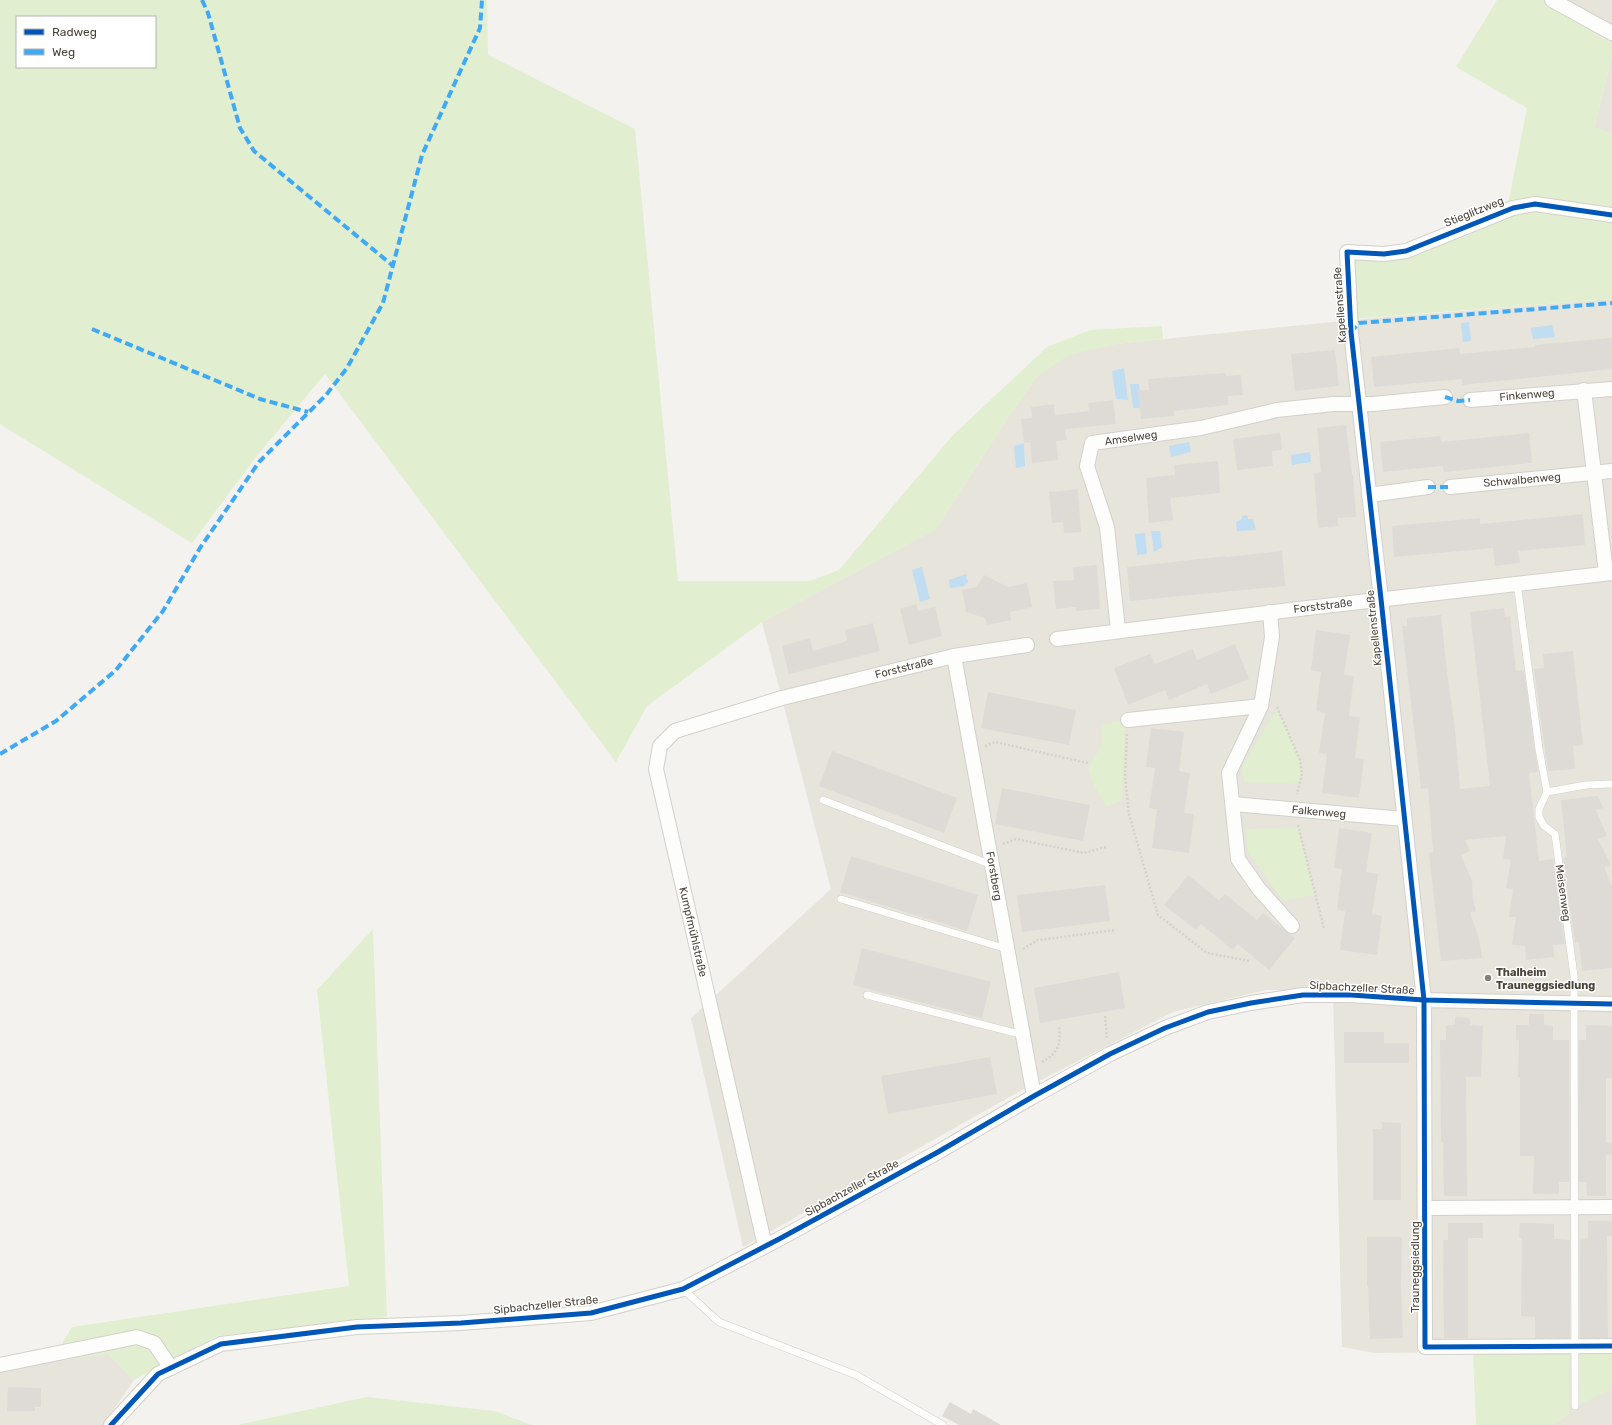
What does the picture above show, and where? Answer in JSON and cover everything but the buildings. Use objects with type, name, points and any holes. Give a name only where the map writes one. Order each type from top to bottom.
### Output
[{"type":"street","points":[[1552,0],[1612,33]]},
{"type":"street","name":"Stieglitzweg","points":[[1346,252],[1384,254],[1406,251],[1512,208],[1535,204],[1612,215]]},
{"type":"street","name":"Kapellenstraße","points":[[1346,252],[1351,332],[1424,1000]]},
{"type":"street","name":"Finkenweg","points":[[1470,400],[1612,389]]},
{"type":"street","points":[[1584,390],[1594,473],[1609,573]]},
{"type":"street","points":[[1359,404],[1445,397]]},
{"type":"street","name":"Amselweg","points":[[1118,630],[1107,527],[1087,466],[1092,443],[1201,428],[1276,410],[1333,404],[1359,404]]},
{"type":"street","name":"Schwalbenweg","points":[[1450,487],[1612,471]]},
{"type":"street","points":[[1369,495],[1428,487]]},
{"type":"street","name":"Forststraße","points":[[1057,639],[1118,630],[1609,573]]},
{"type":"street","points":[[1270,612],[1272,638],[1261,706],[1229,773],[1238,859],[1259,889],[1292,926]]},
{"type":"street","name":"Forststraße","points":[[782,698],[954,656],[1027,644]]},
{"type":"street","name":"Forstberg","points":[[954,656],[1034,1096]]},
{"type":"street","name":"Kumpfmühlstraße","points":[[765,1246],[656,769],[660,746],[675,731],[782,698]]},
{"type":"street","points":[[1128,720],[1261,706]]},
{"type":"street","name":"Falkenweg","points":[[1233,804],[1404,820]]},
{"type":"street","name":"Sipbachzeller Straße","points":[[111,1425],[158,1374],[221,1344],[357,1327],[461,1323],[591,1313],[683,1289],[938,1152],[1110,1054],[1172,1025],[1208,1012],[1251,1003],[1303,995],[1351,995],[1424,1000],[1612,1004]]},
{"type":"street","name":"Trauneggsiedlung","points":[[1424,1000],[1425,1346],[1612,1346]]},
{"type":"street","name":"Trauneggsiedlung","points":[[1424,1208],[1612,1207]]},
{"type":"street","points":[[0,1365],[137,1337],[154,1343],[171,1368]]},
{"type":"lane","points":[[1517,583],[1539,749],[1547,792],[1586,784],[1612,784]]},
{"type":"lane","name":"Meisenweg","points":[[1547,792],[1539,808],[1539,817],[1544,826],[1554,834],[1574,976],[1573,1003]]},
{"type":"lane","points":[[823,800],[992,865]]},
{"type":"lane","points":[[841,899],[1008,953]]},
{"type":"lane","points":[[867,994],[1023,1035]]},
{"type":"lane","points":[[1573,1003],[1575,1406]]},
{"type":"lane","points":[[683,1289],[719,1322],[856,1374],[943,1425]]},
{"type":"path","points":[[1278,701],[1277,709],[1300,760],[1302,774],[1294,810],[1324,929]]},
{"type":"path","points":[[1128,720],[1125,777],[1129,814],[1158,914],[1207,953],[1250,961]]},
{"type":"path","points":[[971,750],[995,742],[1088,763]]},
{"type":"path","points":[[989,849],[1016,839],[1084,853],[1106,847]]},
{"type":"path","points":[[1008,953],[1038,940],[1116,930]]},
{"type":"path","points":[[1105,1016],[1110,1054]]},
{"type":"path","points":[[1028,1065],[1042,1062],[1052,1056],[1058,1048],[1060,1039],[1059,1027]]},
{"type":"shaded area","points":[[1542,0],[1612,0],[1612,43]]},
{"type":"shaded area","points":[[1612,56],[1612,133],[1594,128]]},
{"type":"shaded area","points":[[1612,299],[1612,1425],[1554,1425],[1569,1413],[1569,1351],[1375,1353],[1342,1347],[1333,990],[1266,990],[1173,1012],[1020,1091],[743,1247],[691,1018],[831,889],[762,622],[936,529],[1005,422],[1038,375],[1070,354],[1115,344],[1362,319]]},
{"type":"shaded area","points":[[60,1353],[65,1360],[108,1354],[134,1380],[103,1425],[0,1425],[0,1369]]},
{"type":"green space","points":[[0,0],[487,0],[488,55],[635,129],[678,581],[810,581],[839,570],[953,435],[1047,347],[1090,330],[1162,326],[1163,339],[1115,344],[1071,354],[1038,375],[1005,422],[936,529],[762,622],[647,706],[616,762],[325,374],[256,457],[192,543],[0,424]]},
{"type":"green space","points":[[1497,0],[1542,0],[1612,43],[1612,56],[1594,128],[1612,133],[1612,299],[1350,319],[1347,252],[1384,254],[1507,210],[1527,108],[1456,67]]},
{"type":"green space","points":[[1277,709],[1295,745],[1300,765],[1300,784],[1244,782],[1241,768]]},
{"type":"green space","points":[[1125,720],[1122,801],[1106,806],[1092,782],[1088,769],[1102,744],[1101,725]]},
{"type":"green space","points":[[1298,828],[1315,895],[1283,901],[1248,852],[1246,829]]},
{"type":"green space","points":[[373,929],[387,1317],[217,1336],[134,1380],[108,1354],[65,1360],[60,1353],[63,1341],[72,1327],[349,1286],[317,990]]},
{"type":"green space","points":[[1577,1348],[1612,1349],[1612,1389],[1579,1405]]},
{"type":"green space","points":[[1569,1351],[1569,1413],[1554,1425],[1476,1425],[1473,1352]]},
{"type":"green space","points":[[367,1397],[495,1411],[532,1425],[237,1425]]},
{"type":"water","points":[[1469,322],[1471,341],[1463,342],[1461,323]]},
{"type":"water","points":[[1552,325],[1555,337],[1533,339],[1531,328]]},
{"type":"water","points":[[1124,368],[1128,400],[1116,399],[1112,371]]},
{"type":"water","points":[[1130,384],[1139,384],[1142,408],[1133,408]]},
{"type":"water","points":[[1189,442],[1191,452],[1171,457],[1169,446]]},
{"type":"water","points":[[1024,443],[1025,466],[1016,468],[1014,446]]},
{"type":"water","points":[[1310,452],[1311,462],[1292,465],[1291,455]]},
{"type":"water","points":[[1247,515],[1248,519],[1253,519],[1256,530],[1237,531],[1236,522],[1242,519],[1242,516]]},
{"type":"water","points":[[1151,531],[1160,531],[1162,547],[1154,552]]},
{"type":"water","points":[[1145,533],[1147,554],[1137,555],[1135,534]]},
{"type":"water","points":[[922,567],[930,599],[920,602],[912,570]]},
{"type":"water","points":[[966,574],[968,582],[964,586],[950,588],[949,580]]},
{"type":"marked path","points":[[202,0],[208,13],[240,128],[254,151],[392,265]]},
{"type":"marked path","points":[[0,754],[56,721],[116,670],[163,611],[200,548],[259,462],[326,395],[347,368],[383,303],[422,155],[480,28],[482,0]]},
{"type":"marked path","points":[[1351,332],[1359,323],[1612,303]]},
{"type":"marked path","points":[[92,329],[260,399],[308,412]]},
{"type":"marked path","points":[[1445,397],[1458,401],[1470,400]]},
{"type":"marked path","points":[[1428,487],[1450,487]]},
{"type":"cycle path","points":[[1612,215],[1535,204],[1513,208],[1406,251],[1384,254],[1347,252],[1351,332],[1424,1000],[1425,1347],[1612,1346]]},
{"type":"cycle path","points":[[111,1425],[158,1374],[221,1344],[357,1327],[461,1323],[591,1313],[683,1289],[781,1238],[938,1152],[1110,1054],[1165,1028],[1208,1012],[1251,1003],[1303,995],[1351,995],[1424,1000],[1612,1004]]},
{"type":"place","name":"Thalheim Trauneggsiedlung","points":[[1488,978]]}]
